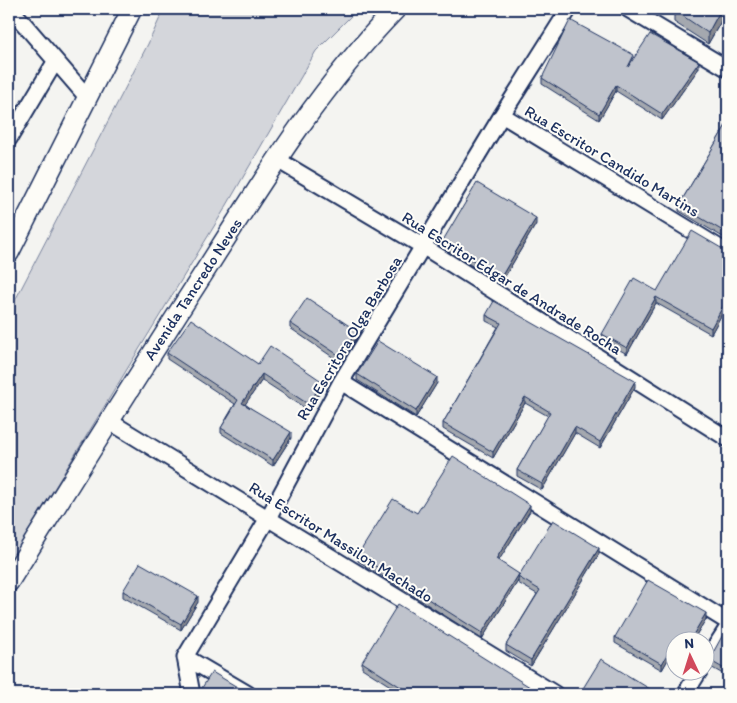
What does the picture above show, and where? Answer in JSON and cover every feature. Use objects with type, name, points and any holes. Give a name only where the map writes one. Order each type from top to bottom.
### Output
[{"type":"street","points":[[11,9],[87,97]]},
{"type":"street","points":[[9,253],[132,9]]},
{"type":"street","name":"Avenida Tancredo Neves","points":[[9,582],[109,420],[276,159],[325,92],[382,23],[396,9]]},
{"type":"street","name":"Rua Escritora Olga Barbosa","points":[[185,657],[268,518],[340,382],[424,247],[502,115],[569,9]]},
{"type":"street","points":[[628,9],[728,69]]},
{"type":"street","points":[[9,139],[56,62]]},
{"type":"street","name":"Rua Escritor Candido Martins","points":[[502,115],[728,253]]},
{"type":"street","name":"Rua Escritor Edgar de Andrade Rocha","points":[[276,159],[424,247],[728,439]]},
{"type":"street","points":[[340,382],[728,622]]},
{"type":"street","name":"Rua Escritor Massilon Machado","points":[[109,420],[555,694]]},
{"type":"street","points":[[714,649],[728,628]]},
{"type":"street","points":[[185,657],[192,694]]},
{"type":"street","points":[[185,657],[248,694]]},
{"type":"street","points":[[685,694],[694,680]]},
{"type":"shaded area","points":[[164,9],[358,9],[316,51],[227,205],[9,563],[9,312],[148,44]]},
{"type":"building","points":[[675,9],[721,9],[708,33]]},
{"type":"building","points":[[570,20],[634,55],[628,67],[650,34],[699,62],[662,114],[616,85],[599,114],[542,78]]},
{"type":"building","points":[[728,122],[728,234],[679,205]]},
{"type":"building","points":[[477,183],[536,218],[501,277],[442,242]]},
{"type":"building","points":[[692,231],[728,252],[728,297],[711,328],[656,297],[627,348],[602,334],[634,278],[657,291]]},
{"type":"building","points":[[307,298],[357,331],[340,356],[290,323]]},
{"type":"building","points":[[494,301],[635,381],[600,442],[575,427],[542,484],[517,470],[550,412],[525,397],[493,452],[443,423],[501,323],[486,315]]},
{"type":"building","points":[[191,319],[258,364],[270,346],[323,382],[308,404],[262,374],[242,403],[291,432],[273,460],[221,428],[238,400],[167,353]]},
{"type":"building","points":[[378,341],[437,377],[416,411],[357,374]]},
{"type":"building","points":[[453,456],[530,505],[496,559],[519,574],[482,633],[358,555],[393,499],[417,513]]},
{"type":"building","points":[[553,520],[599,548],[531,660],[506,645],[540,590],[518,577]]},
{"type":"building","points":[[140,563],[198,596],[181,624],[123,591]]},
{"type":"building","points":[[648,580],[706,613],[696,630],[664,630],[664,660],[662,664],[615,637]]},
{"type":"building","points":[[398,604],[541,694],[409,694],[362,662]]},
{"type":"building","points":[[726,629],[728,630],[728,671],[714,663],[714,651]]},
{"type":"building","points":[[601,659],[658,694],[588,694],[582,690]]},
{"type":"building","points":[[212,672],[249,694],[201,694],[200,691]]}]
